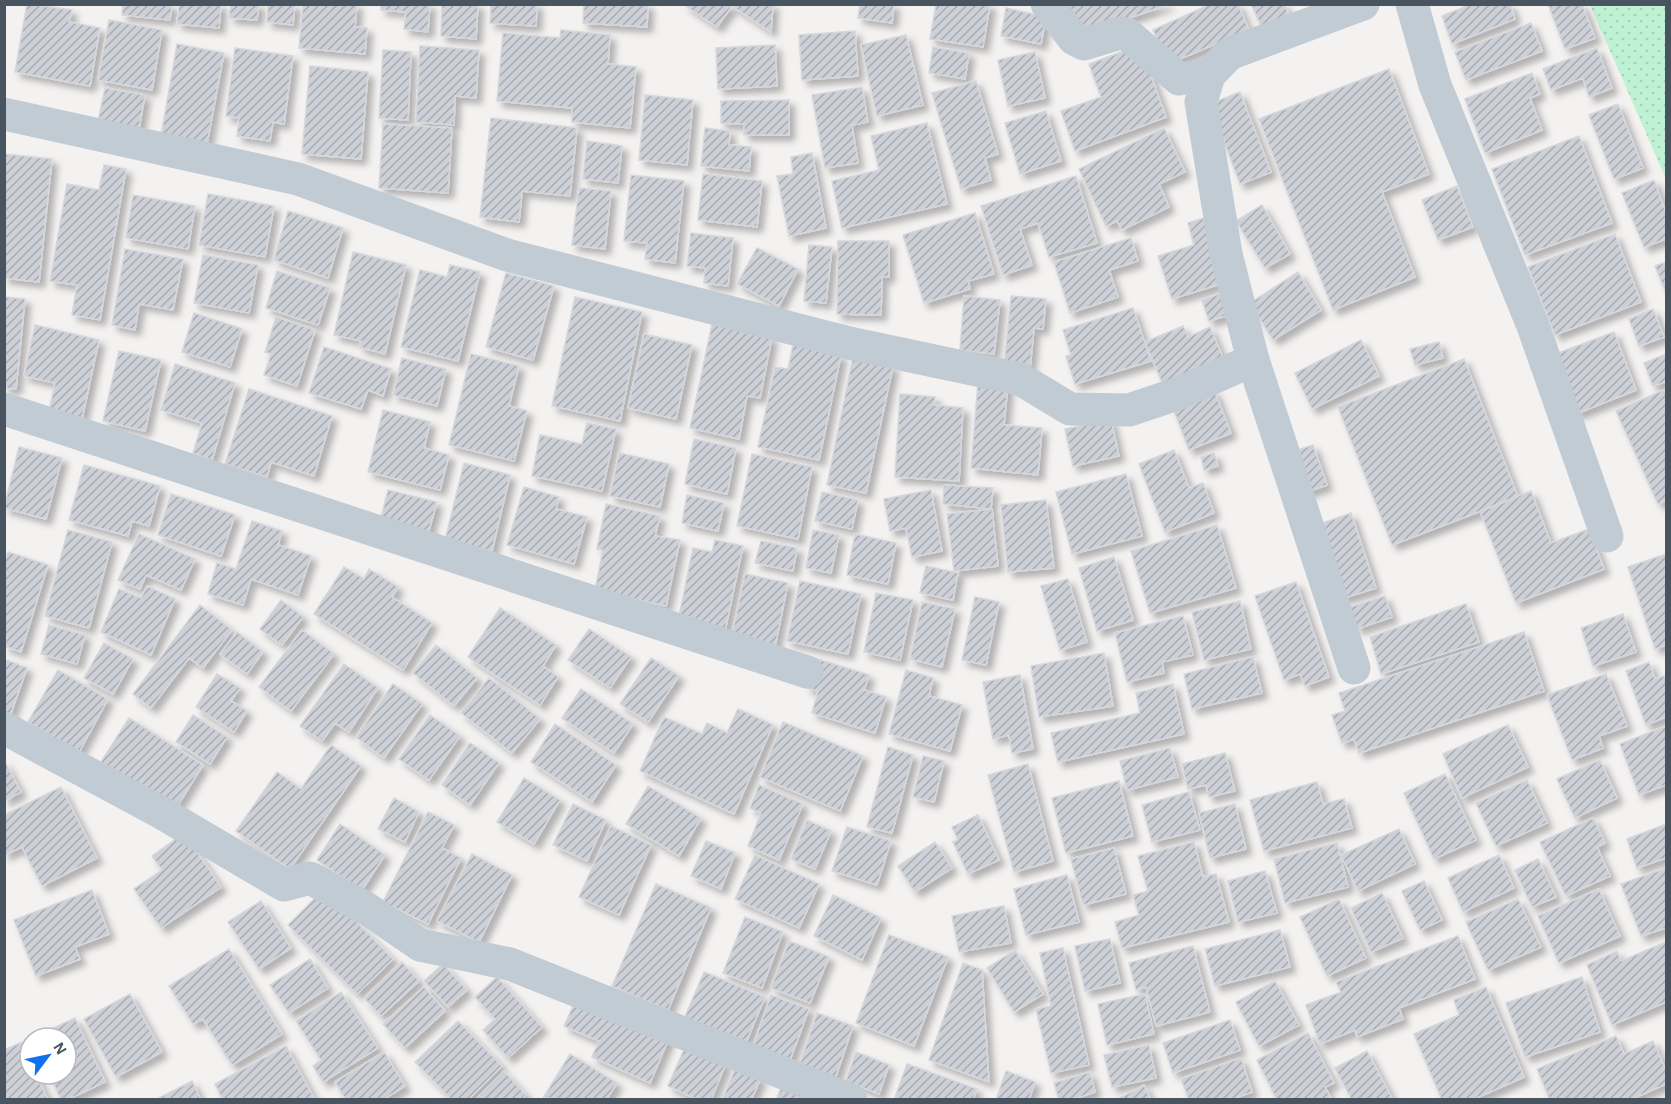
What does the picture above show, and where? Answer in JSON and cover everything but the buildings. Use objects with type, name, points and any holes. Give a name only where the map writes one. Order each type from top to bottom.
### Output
[{"type":"street","points":[[1047,4],[1074,39],[1084,44],[1120,33],[1127,34],[1179,79],[1209,75]]},
{"type":"street","points":[[1354,668],[1253,360],[1226,254],[1201,102],[1209,75],[1229,54],[1363,4]]},
{"type":"street","points":[[1412,4],[1435,85],[1533,326],[1607,536]]},
{"type":"street","points":[[4,114],[298,179],[507,255],[849,343],[1020,379],[1070,409],[1129,410],[1177,394],[1253,360]]},
{"type":"street","points":[[4,409],[807,672]]},
{"type":"street","points":[[4,728],[162,813],[284,885],[310,878],[369,910],[420,945],[510,964],[851,1100]]},
{"type":"green space","points":[[1590,5],[1666,5],[1666,179]]}]
